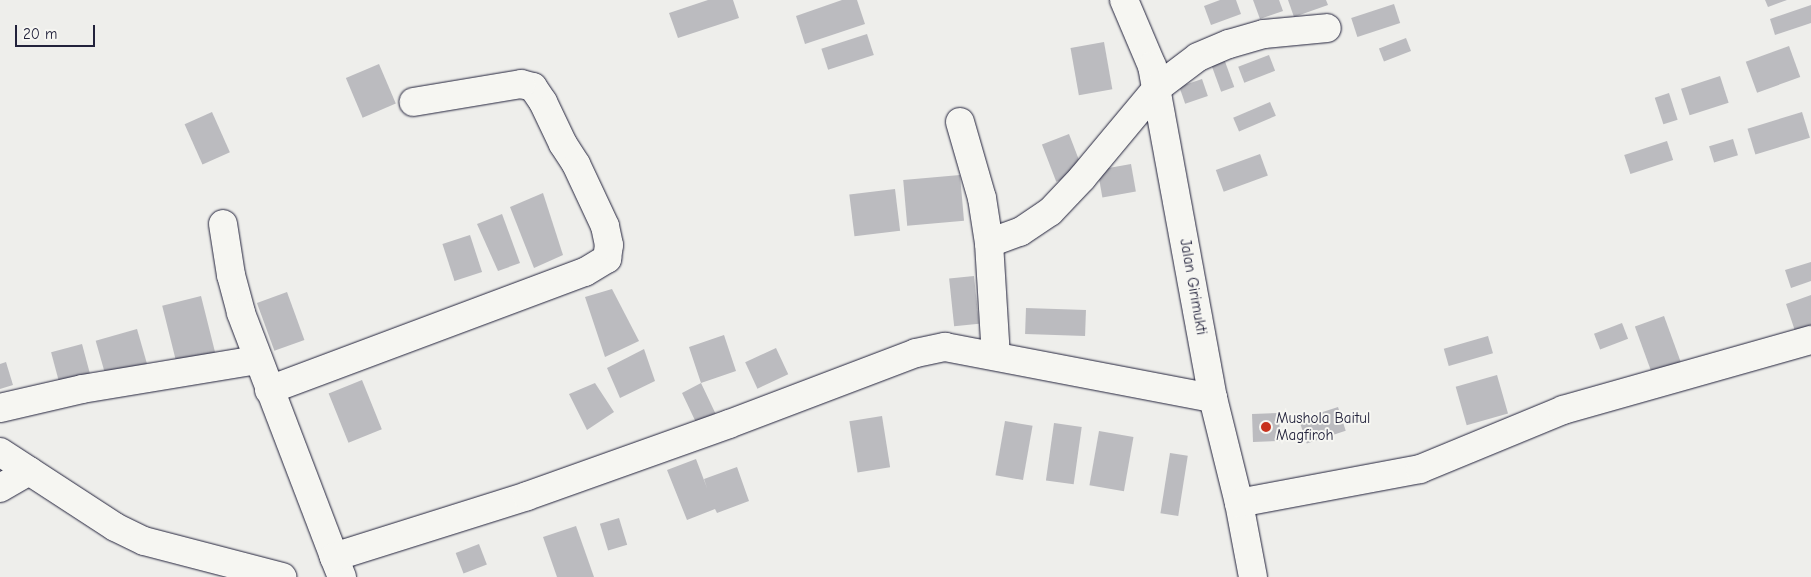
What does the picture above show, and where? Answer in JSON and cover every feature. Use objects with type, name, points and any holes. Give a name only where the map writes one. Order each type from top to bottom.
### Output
[{"type":"street","name":"Jalan Girimukti","points":[[1124,0],[1152,66],[1157,88],[1213,398],[1239,503],[1253,577]]},
{"type":"street","points":[[989,243],[1020,232],[1050,212],[1082,178],[1157,88],[1198,57],[1229,44],[1264,34],[1328,28]]},
{"type":"street","points":[[269,390],[585,272],[607,259],[609,245],[605,226],[576,164],[563,144],[543,102],[533,87],[521,84],[414,102]]},
{"type":"street","points":[[960,122],[982,198],[989,243],[996,356]]},
{"type":"street","points":[[222,224],[230,275],[258,360],[338,567],[527,496],[729,424],[916,353],[945,347],[1213,398]]},
{"type":"street","points":[[1239,503],[1420,469],[1564,410],[1811,340]]},
{"type":"street","points":[[0,408],[82,389],[258,360]]},
{"type":"street","points":[[0,452],[115,527],[144,541],[282,577]]},
{"type":"street","points":[[0,488],[29,471]]},
{"type":"building","points":[[708,0],[733,0],[739,18],[678,38],[669,13]]},
{"type":"building","points":[[842,0],[857,0],[865,24],[805,44],[796,16]]},
{"type":"building","points":[[1220,0],[1236,0],[1241,14],[1211,25],[1204,6]]},
{"type":"building","points":[[1253,0],[1279,0],[1283,11],[1260,19]]},
{"type":"building","points":[[1288,0],[1326,0],[1328,5],[1294,17]]},
{"type":"building","points":[[1765,0],[1787,0],[1768,7]]},
{"type":"building","points":[[1394,4],[1400,23],[1357,37],[1351,18]]},
{"type":"building","points":[[1811,5],[1811,23],[1775,35],[1770,19]]},
{"type":"building","points":[[867,34],[874,55],[828,70],[821,49]]},
{"type":"building","points":[[1406,38],[1411,51],[1384,61],[1379,48]]},
{"type":"building","points":[[1104,42],[1112,89],[1079,95],[1071,48]]},
{"type":"building","points":[[1789,46],[1800,77],[1757,93],[1746,62]]},
{"type":"building","points":[[1269,55],[1275,71],[1244,83],[1238,67]]},
{"type":"building","points":[[1223,56],[1234,87],[1221,92],[1210,61]]},
{"type":"building","points":[[379,64],[396,104],[363,118],[346,78]]},
{"type":"building","points":[[1720,76],[1729,103],[1690,115],[1681,89]]},
{"type":"building","points":[[1202,79],[1208,96],[1185,104],[1179,87]]},
{"type":"building","points":[[1669,93],[1678,120],[1663,124],[1655,98]]},
{"type":"building","points":[[1270,102],[1276,116],[1239,131],[1233,118]]},
{"type":"building","points":[[212,112],[230,152],[202,164],[185,124]]},
{"type":"building","points":[[1802,112],[1810,138],[1755,154],[1747,129]]},
{"type":"building","points":[[1069,134],[1083,171],[1056,182],[1042,144]]},
{"type":"building","points":[[1733,139],[1738,155],[1714,163],[1709,146]]},
{"type":"building","points":[[1667,141],[1673,160],[1630,174],[1624,155]]},
{"type":"building","points":[[1260,154],[1268,176],[1224,192],[1216,170]]},
{"type":"building","points":[[1131,164],[1136,192],[1102,197],[1098,170]]},
{"type":"building","points":[[960,175],[964,221],[907,226],[903,180]]},
{"type":"building","points":[[895,189],[900,231],[854,236],[849,195]]},
{"type":"building","points":[[543,193],[563,255],[534,268],[510,207]]},
{"type":"building","points":[[502,214],[520,263],[498,271],[477,224]]},
{"type":"building","points":[[470,235],[482,272],[454,281],[442,244]]},
{"type":"building","points":[[1811,262],[1811,281],[1791,288],[1785,270]]},
{"type":"building","points":[[974,276],[979,324],[954,326],[949,279]]},
{"type":"building","points":[[612,289],[639,341],[605,357],[585,297]]},
{"type":"building","points":[[287,292],[304,340],[274,351],[257,303]]},
{"type":"building","points":[[1811,295],[1811,333],[1797,337],[1786,304]]},
{"type":"building","points":[[201,296],[216,358],[178,368],[162,306]]},
{"type":"building","points":[[1026,308],[1086,310],[1085,336],[1025,334]]},
{"type":"building","points":[[1664,316],[1681,363],[1652,374],[1635,327]]},
{"type":"building","points":[[1622,323],[1628,339],[1600,350],[1594,334]]},
{"type":"building","points":[[137,329],[147,365],[106,376],[96,341]]},
{"type":"building","points":[[724,335],[736,371],[701,383],[689,347]]},
{"type":"building","points":[[1488,336],[1493,353],[1449,366],[1444,349]]},
{"type":"building","points":[[82,344],[90,374],[59,382],[51,352]]},
{"type":"building","points":[[776,348],[788,374],[757,389],[745,362]]},
{"type":"building","points":[[644,349],[655,381],[620,398],[607,368]]},
{"type":"building","points":[[6,362],[13,385],[0,389],[0,364]]},
{"type":"building","points":[[1497,375],[1508,413],[1467,425],[1456,387]]},
{"type":"building","points":[[362,380],[382,429],[348,443],[329,393]]},
{"type":"building","points":[[595,383],[614,412],[587,430],[569,394]]},
{"type":"building","points":[[701,383],[720,423],[701,433],[682,393]]},
{"type":"building","points":[[1338,407],[1346,431],[1307,443],[1299,420]]},
{"type":"building","name":"Mushola Baitul Magfiroh","points":[[1279,413],[1280,441],[1253,442],[1252,414]]},
{"type":"building","points":[[882,416],[890,467],[858,473],[849,421]]},
{"type":"building","points":[[1005,421],[1033,426],[1023,480],[995,475]]},
{"type":"building","points":[[1054,423],[1082,427],[1074,484],[1046,480]]},
{"type":"building","points":[[1099,431],[1133,437],[1124,491],[1089,485]]},
{"type":"building","points":[[1170,453],[1188,456],[1178,516],[1160,513]]},
{"type":"building","points":[[696,459],[707,488],[704,479],[737,467],[749,501],[717,513],[715,509],[687,520],[667,470]]},
{"type":"building","points":[[619,518],[627,545],[608,551],[600,524]]},
{"type":"building","points":[[576,526],[594,577],[557,577],[543,537]]},
{"type":"building","points":[[479,544],[487,565],[464,573],[456,553]]},
{"type":"place","name":"Mushola Baitul Magfiroh","points":[[1266,427]]}]
